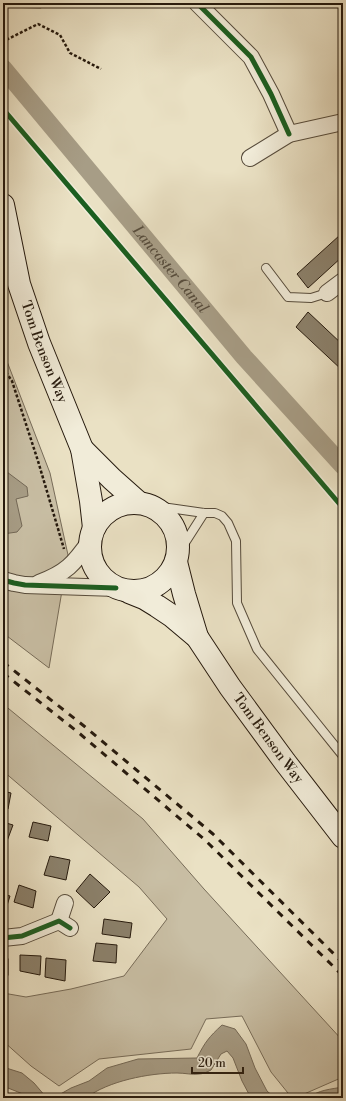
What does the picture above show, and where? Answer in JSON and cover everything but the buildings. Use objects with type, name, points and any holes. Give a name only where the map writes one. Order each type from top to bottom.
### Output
[{"type":"main road","name":"Tom Benson Way","points":[[3,205],[19,284],[39,343],[82,449],[91,501],[92,535]]},
{"type":"main road","name":"Tom Benson Way","points":[[82,449],[112,479],[144,504]]},
{"type":"main road","points":[[125,504],[144,504],[162,512],[172,523],[178,537],[178,557],[169,575],[158,585],[144,591],[122,590],[104,580],[95,569],[90,556],[92,535],[102,517],[112,508],[125,504]]},
{"type":"main road","name":"Tom Benson Way","points":[[178,557],[184,594],[197,638]]},
{"type":"main road","name":"Tom Benson Way","points":[[122,590],[144,598],[162,609],[197,638],[230,687],[343,837]]},
{"type":"street","points":[[197,3],[251,57],[271,94],[289,134]]},
{"type":"street","points":[[250,158],[289,134],[343,122]]},
{"type":"street","points":[[327,293],[343,281]]},
{"type":"street","points":[[36,584],[59,575],[70,567],[78,558],[92,535]]},
{"type":"street","points":[[3,580],[14,583],[122,590]]},
{"type":"street","points":[[3,938],[22,936],[64,924],[65,903]]},
{"type":"lane","points":[[266,268],[288,297],[311,298],[327,293]]},
{"type":"lane","points":[[144,504],[204,513],[215,513],[222,516],[228,523],[236,541],[237,603],[257,649],[343,756]]},
{"type":"lane","points":[[178,557],[204,513]]},
{"type":"path","points":[[113,6],[117,3]]},
{"type":"path","points":[[3,40],[4,41],[38,24],[60,35],[70,53],[101,69]]},
{"type":"path","points":[[3,109],[343,508]]},
{"type":"path","points":[[3,368],[12,381],[70,567]]},
{"type":"shaded area","points":[[3,3],[47,3],[41,8],[3,7]]},
{"type":"shaded area","points":[[3,351],[50,473],[68,555],[49,668],[3,633]]},
{"type":"shaded area","points":[[3,469],[27,487],[28,496],[16,499],[22,526],[17,532],[3,534]]},
{"type":"shaded area","points":[[3,704],[143,819],[204,889],[343,1041],[343,1077],[292,1098],[271,1072],[242,1016],[206,1019],[191,1049],[99,1059],[59,1086],[31,1066],[3,1041],[3,993],[26,997],[71,989],[124,976],[167,919],[139,887],[3,771]]},
{"type":"shaded area","points":[[222,1025],[235,1029],[246,1044],[255,1068],[267,1091],[275,1098],[251,1098],[242,1081],[233,1058],[227,1051],[221,1054],[211,1070],[204,1073],[166,1073],[142,1076],[106,1087],[86,1098],[28,1098],[23,1094],[3,1086],[3,1067],[22,1073],[34,1083],[46,1097],[57,1096],[71,1088],[89,1081],[107,1068],[138,1059],[197,1058],[208,1040]]},
{"type":"shaded area","points":[[343,1087],[343,1098],[309,1098],[320,1092]]},
{"type":"waterway","name":"Lancaster Canal","points":[[3,68],[244,357],[343,466]]},
{"type":"railway","points":[[3,662],[84,726],[213,834],[343,963]]},
{"type":"railway","points":[[3,673],[79,733],[205,840],[343,976]]},
{"type":"cycle path","points":[[197,3],[251,57],[271,94],[289,134]]},
{"type":"cycle path","points":[[3,109],[343,508]]},
{"type":"cycle path","points":[[3,580],[25,585],[116,588]]},
{"type":"cycle path","points":[[3,938],[22,936],[59,921],[70,928]]}]
